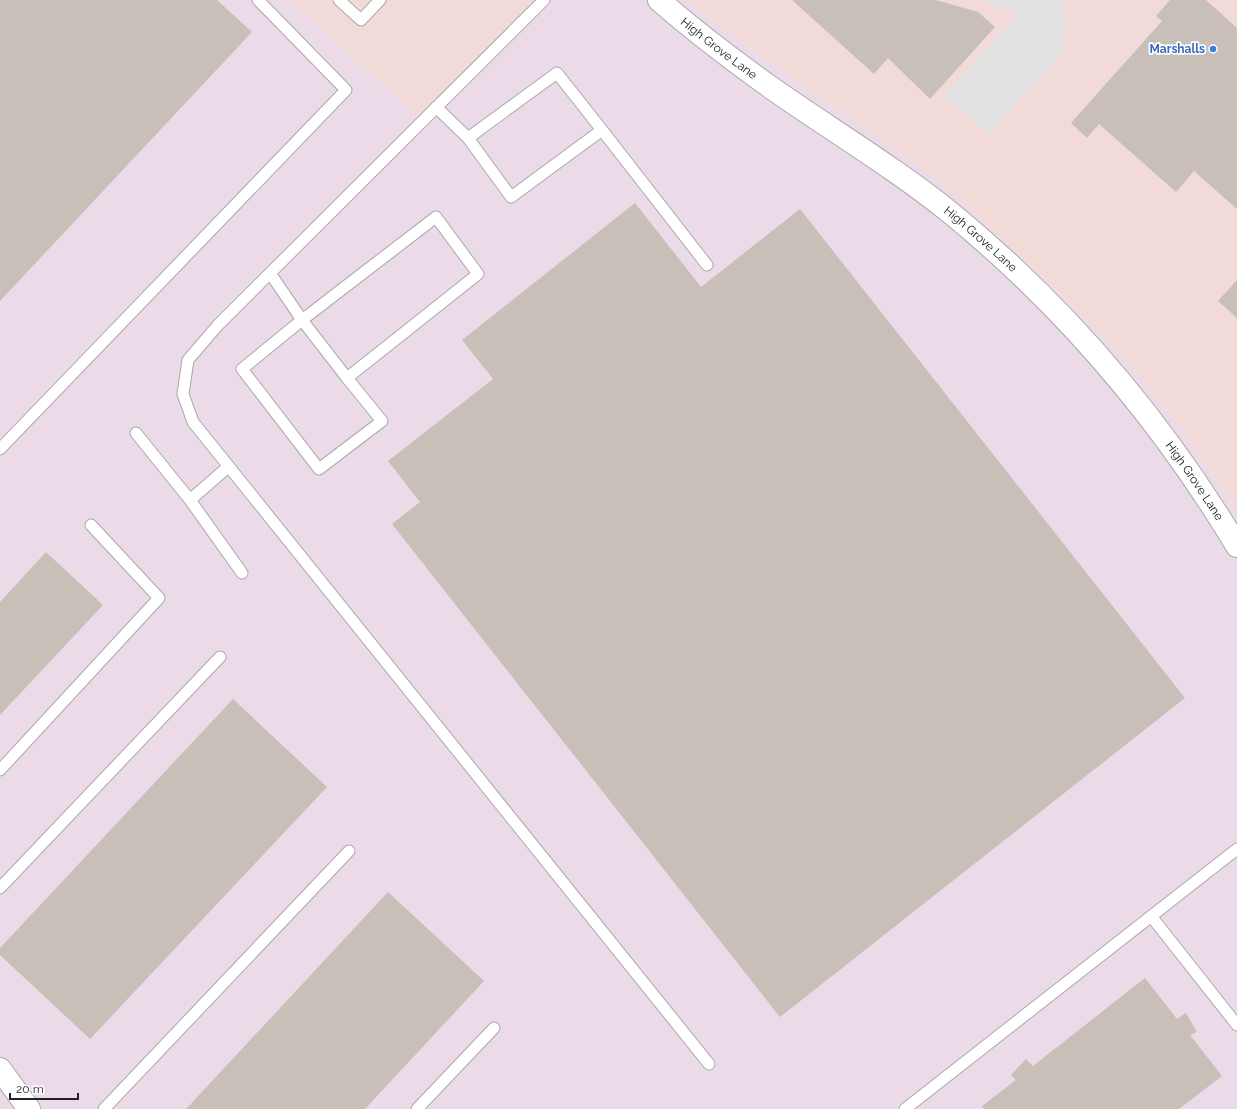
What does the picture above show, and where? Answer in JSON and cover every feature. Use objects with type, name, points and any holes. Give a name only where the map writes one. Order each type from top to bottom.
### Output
[{"type":"street","name":"High Grove Lane","points":[[659,0],[714,45],[773,89],[896,172],[952,214],[1022,276],[1055,308],[1112,371],[1151,419],[1197,483],[1237,546]]},
{"type":"street","points":[[0,1069],[29,1109]]},
{"type":"lane","points":[[0,449],[346,90],[258,0]]},
{"type":"lane","points":[[340,0],[361,20],[380,0]]},
{"type":"lane","points":[[544,0],[218,325],[188,360],[183,394],[193,422],[228,467],[709,1064]]},
{"type":"lane","points":[[468,138],[557,73],[707,265]]},
{"type":"lane","points":[[436,107],[468,138],[511,197],[602,130]]},
{"type":"lane","points":[[270,272],[302,320],[347,378],[382,421],[319,468],[242,369],[302,320],[436,217],[478,274],[347,378]]},
{"type":"lane","points":[[136,433],[190,500],[242,573]]},
{"type":"lane","points":[[190,500],[228,467]]},
{"type":"lane","points":[[0,770],[159,598],[91,525]]},
{"type":"lane","points":[[0,888],[220,657]]},
{"type":"lane","points":[[905,1109],[1237,849]]},
{"type":"lane","points":[[104,1109],[349,851]]},
{"type":"lane","points":[[1151,916],[1237,1025]]},
{"type":"lane","points":[[417,1109],[494,1028]]},
{"type":"shaded area","points":[[0,0],[290,0],[426,125],[545,0],[686,0],[755,52],[941,182],[1112,344],[1176,421],[1237,511],[1237,1109],[0,1109]]},
{"type":"shaded area","points":[[290,0],[548,0],[426,125]]},
{"type":"shaded area","points":[[686,0],[1237,0],[1237,511],[1176,421],[1112,344],[941,182],[755,52]]},
{"type":"shaded area","points":[[978,0],[1063,0],[1065,8],[1064,44],[1061,54],[988,134],[944,95],[1017,15],[1009,9]]},
{"type":"building","points":[[0,0],[217,0],[252,32],[0,301]]},
{"type":"building","points":[[792,0],[936,0],[978,12],[995,27],[930,99],[888,58],[874,74]]},
{"type":"building","points":[[1170,0],[1206,0],[1237,28],[1237,209],[1194,171],[1176,192],[1099,124],[1087,138],[1071,123],[1162,21],[1156,16]]},
{"type":"building","points":[[635,203],[701,287],[800,209],[1185,698],[780,1017],[392,524],[420,502],[388,461],[493,379],[462,340]]},
{"type":"building","points":[[1237,280],[1237,318],[1218,301]]},
{"type":"building","points":[[46,552],[103,605],[0,715],[0,602]]},
{"type":"building","points":[[233,699],[327,787],[90,1039],[0,955],[0,948]]},
{"type":"building","points":[[388,892],[484,981],[365,1109],[186,1109]]},
{"type":"building","points":[[1145,978],[1177,1019],[1186,1013],[1197,1032],[1190,1035],[1222,1076],[1179,1109],[984,1109],[982,1106],[1016,1080],[1011,1075],[1026,1059],[1033,1066]]},
{"type":"place","name":"Marshalls","points":[[1213,49]]}]
